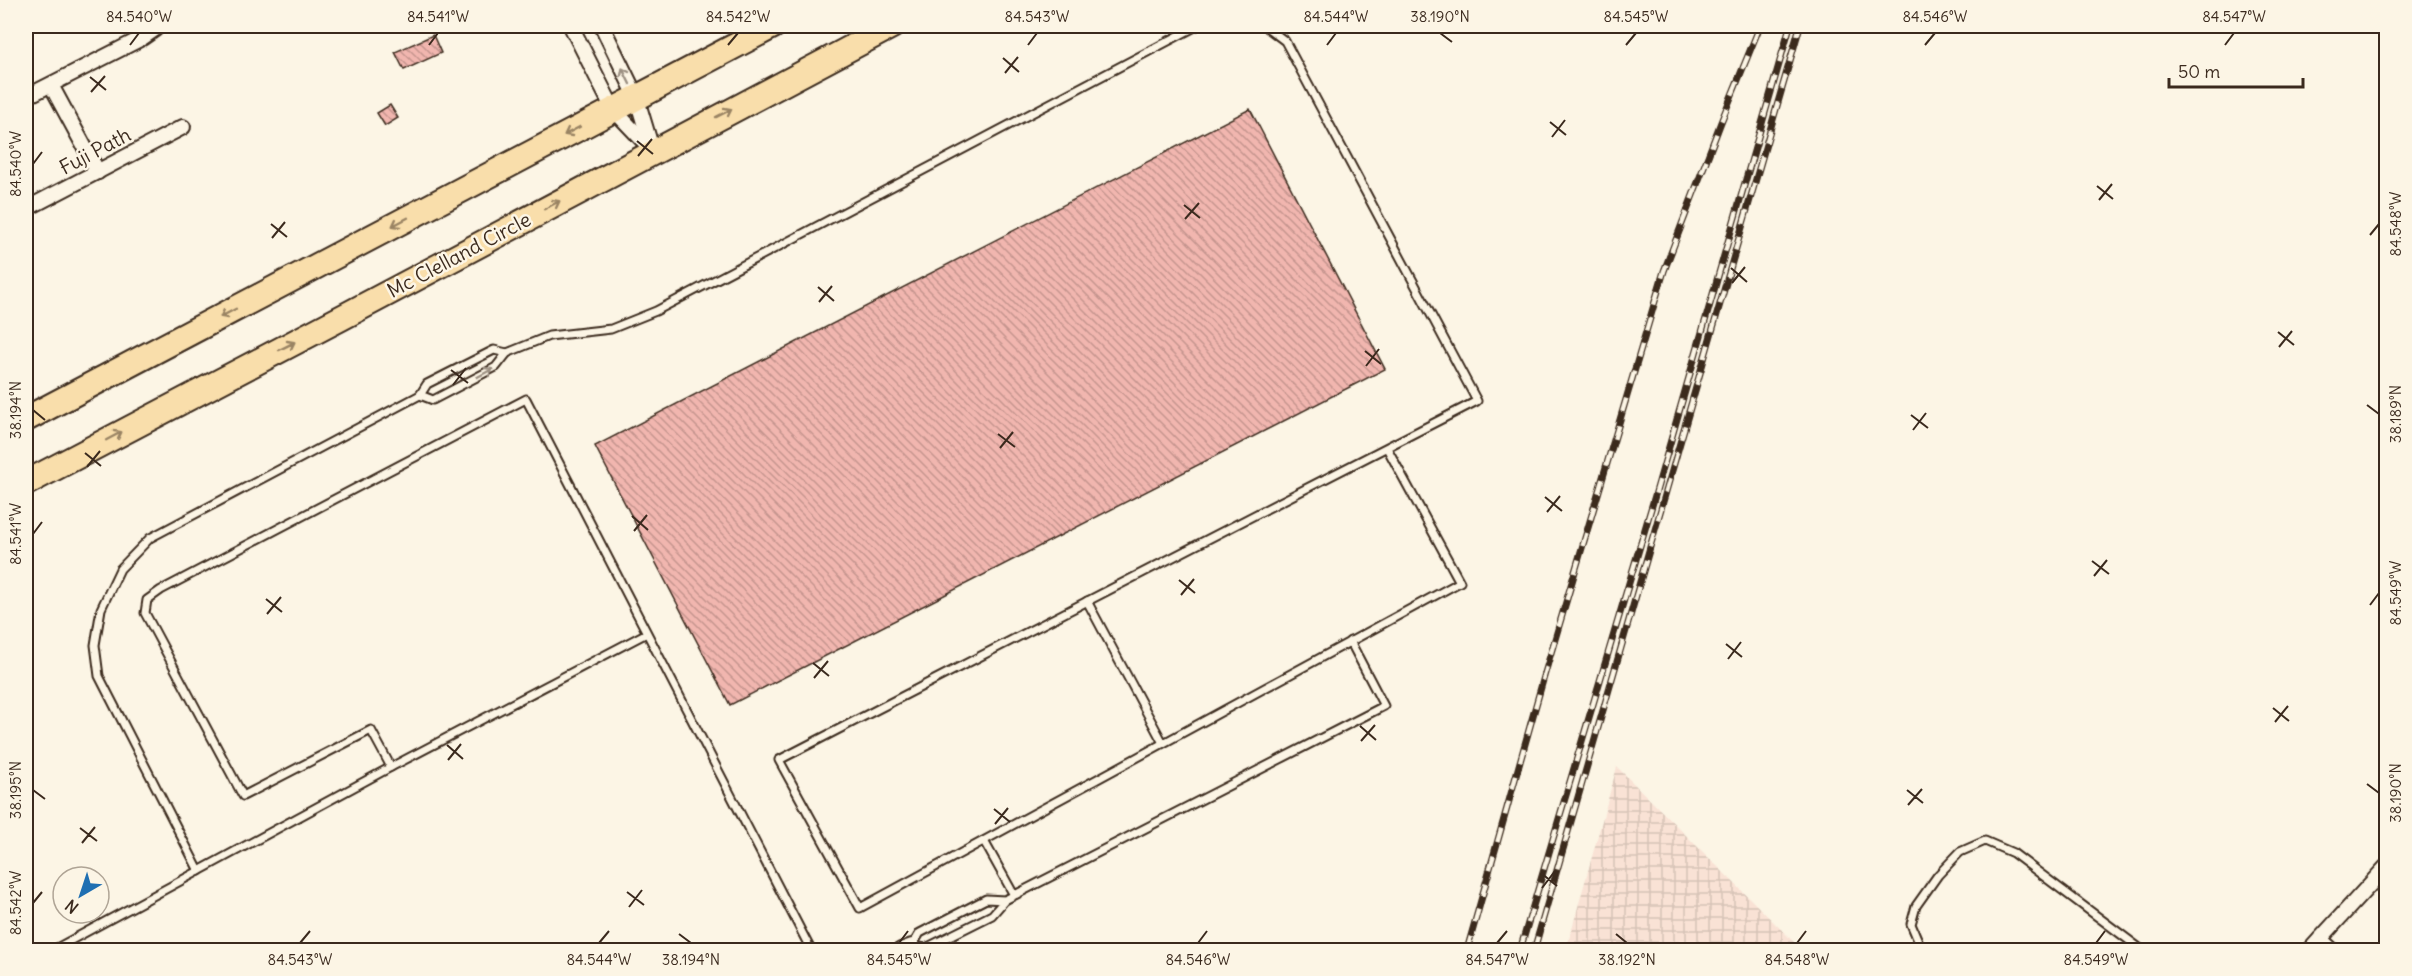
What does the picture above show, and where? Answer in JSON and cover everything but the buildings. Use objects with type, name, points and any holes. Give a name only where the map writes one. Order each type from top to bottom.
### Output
[{"type":"highway","points":[[26,419],[636,96],[773,26]]},
{"type":"highway","name":"Mc Clelland Circle","points":[[26,483],[892,26]]},
{"type":"street","points":[[571,26],[613,109],[653,151]]},
{"type":"street","points":[[602,26],[636,96],[653,151]]},
{"type":"street","points":[[26,97],[155,27]]},
{"type":"street","points":[[51,85],[98,172]]},
{"type":"street","name":"Fuji Path","points":[[26,209],[183,127]]},
{"type":"street","points":[[2310,951],[2386,867]]},
{"type":"street","points":[[2320,939],[2332,951]]},
{"type":"lane","points":[[420,395],[433,400],[496,368],[507,353],[549,336],[611,329],[656,310],[1197,26]]},
{"type":"lane","points":[[1265,26],[1285,41],[1477,401],[1387,447],[1087,602],[779,760],[860,908],[1460,582],[1387,447]]},
{"type":"lane","points":[[199,871],[99,676],[95,645],[101,609],[120,569],[150,538],[420,395],[427,384],[494,350],[507,353]]},
{"type":"lane","points":[[391,767],[371,730],[243,796],[145,613],[147,600],[171,585],[526,399],[811,951]]},
{"type":"lane","points":[[1087,602],[1163,744]]},
{"type":"lane","points":[[53,951],[391,767],[647,633]]},
{"type":"lane","points":[[906,948],[926,948],[935,944],[992,915],[1005,900],[1014,895],[1384,706],[1350,641]]},
{"type":"lane","points":[[1922,951],[1911,924],[1916,906],[1938,875],[1960,852],[1985,840],[2013,853],[2142,951]]},
{"type":"lane","points":[[984,841],[1014,895]]},
{"type":"lane","points":[[906,948],[920,933],[986,899],[1005,900]]},
{"type":"shaded area","points":[[1617,767],[1802,950],[1566,950]]},
{"type":"railway","points":[[1467,950],[1545,673],[1664,271],[1760,26]]},
{"type":"railway","points":[[1520,950],[1656,492],[1790,26]]},
{"type":"railway","points":[[1534,950],[1800,26]]}]
